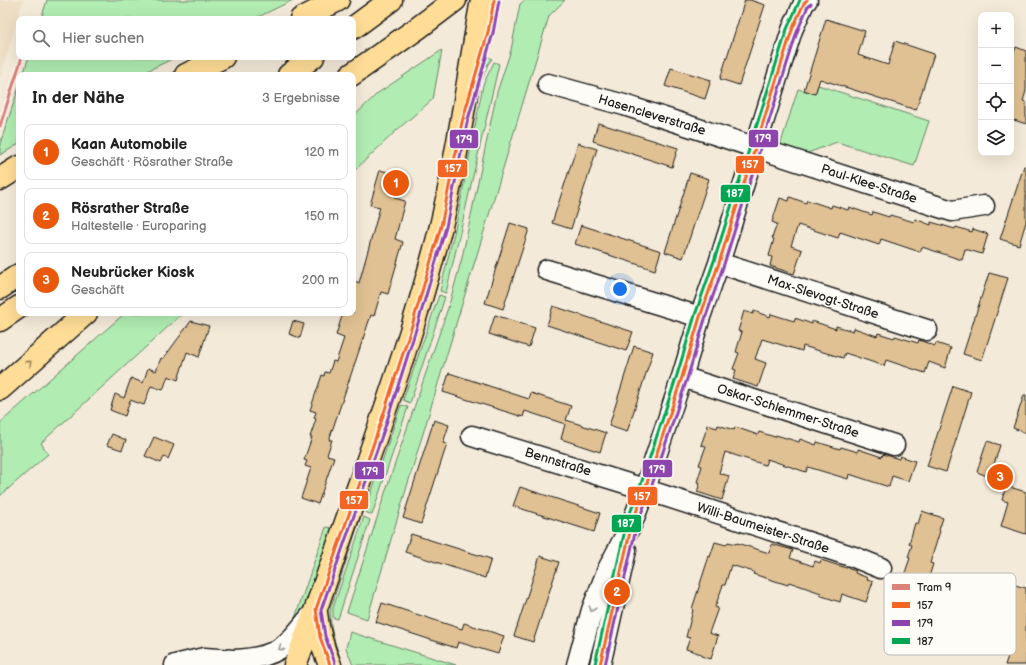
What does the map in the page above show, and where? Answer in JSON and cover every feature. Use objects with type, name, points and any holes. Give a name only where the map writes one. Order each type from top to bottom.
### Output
[{"type":"main road","points":[[307,16],[338,0]]},
{"type":"main road","points":[[356,26],[391,0]]},
{"type":"main road","points":[[295,665],[380,425],[413,322],[440,226],[462,122],[482,0]]},
{"type":"main road","points":[[462,122],[488,32],[494,0]]},
{"type":"main road","points":[[355,72],[448,5]]},
{"type":"main road","points":[[356,82],[418,28]]},
{"type":"main road","points":[[192,72],[217,60]]},
{"type":"main road","points":[[293,72],[309,60]]},
{"type":"main road","points":[[0,179],[16,169]]},
{"type":"main road","points":[[0,288],[16,277]]},
{"type":"main road","points":[[0,320],[16,309]]},
{"type":"main road","points":[[0,389],[83,316]]},
{"type":"main road","points":[[316,609],[322,648],[330,665]]},
{"type":"street","points":[[632,523],[607,663],[579,659],[592,610],[608,569],[632,523],[682,377],[802,1]]},
{"type":"street","name":"Hasencleverstraße","points":[[548,84],[624,106],[756,148]]},
{"type":"street","name":"Paul-Klee-Straße","points":[[756,148],[952,211],[984,206]]},
{"type":"street","name":"Max-Slevogt-Straße","points":[[719,263],[927,330]]},
{"type":"street","points":[[547,270],[700,317]]},
{"type":"street","name":"Oskar-Schlemmer-Straße","points":[[682,377],[894,445]]},
{"type":"street","name":"Bennstraße","points":[[472,436],[644,489]]},
{"type":"street","name":"Willi-Baumeister-Straße","points":[[644,489],[854,557],[881,568]]},
{"type":"street","points":[[179,665],[204,658],[242,663],[269,655],[292,640],[316,609]]},
{"type":"shaded area","points":[[0,0],[23,0],[18,16],[16,16],[16,24],[0,78]]},
{"type":"green space","points":[[47,0],[293,0],[260,16],[42,16]]},
{"type":"green space","points":[[525,0],[565,0],[549,16],[367,619],[347,612],[385,493],[449,305],[462,258],[497,92],[511,50],[520,4]]},
{"type":"green space","points":[[442,50],[433,99],[398,129],[356,169],[356,114],[378,93]]},
{"type":"green space","points":[[488,56],[492,59],[488,64],[480,85],[460,186],[439,280],[331,607],[331,627],[340,657],[332,662],[324,617],[479,74]]},
{"type":"green space","points":[[28,60],[170,60],[145,72],[24,72]]},
{"type":"green space","points":[[494,62],[499,64],[446,293],[440,291],[456,225],[483,85]]},
{"type":"green space","points":[[818,85],[929,121],[914,166],[837,142],[805,154],[780,146],[798,89],[815,94]]},
{"type":"green space","points":[[16,96],[16,146],[0,155],[0,144]]},
{"type":"green space","points":[[439,295],[445,297],[410,403],[403,400]]},
{"type":"green space","points":[[122,316],[180,316],[41,443],[48,454],[0,496],[0,423]]},
{"type":"green space","points":[[401,405],[408,407],[372,515],[365,512]]},
{"type":"green space","points":[[364,517],[370,520],[338,619],[333,618],[333,608]]},
{"type":"green space","points":[[326,527],[332,528],[303,614],[294,621]]},
{"type":"green space","points":[[350,632],[456,665],[353,665],[346,648]]},
{"type":"building","points":[[745,0],[750,0],[765,5],[739,85],[720,79]]},
{"type":"building","points":[[826,19],[865,31],[858,55],[888,65],[895,41],[934,54],[916,110],[820,79],[815,94],[804,90]]},
{"type":"building","points":[[1016,47],[1026,51],[1026,91],[1023,101],[1026,102],[1026,124],[1014,120],[1014,53]]},
{"type":"building","points":[[671,68],[711,80],[705,99],[665,86]]},
{"type":"building","points":[[598,123],[678,148],[672,167],[593,141]]},
{"type":"building","points":[[578,143],[597,149],[571,229],[552,223]]},
{"type":"building","points":[[1024,166],[1026,166],[1026,222],[1019,245],[1000,239]]},
{"type":"building","points":[[380,170],[401,176],[395,198],[405,201],[395,239],[403,242],[388,294],[381,292],[374,316],[371,315],[329,440],[332,440],[327,455],[334,457],[318,504],[301,498],[311,468],[305,466],[307,461],[304,460],[312,437],[310,437],[316,419],[314,418],[316,412],[310,410],[322,375],[324,376],[325,372],[329,373],[333,361],[336,362],[344,338],[336,335],[342,316],[356,316],[356,282],[359,283],[380,207],[370,205]]},
{"type":"building","points":[[690,173],[709,179],[683,258],[665,252]]},
{"type":"building","points":[[790,197],[806,203],[807,200],[831,208],[832,205],[848,210],[849,207],[872,215],[873,212],[914,222],[915,219],[931,225],[931,222],[955,229],[956,227],[972,232],[973,229],[988,234],[982,254],[965,249],[962,260],[922,247],[920,252],[881,239],[879,245],[840,232],[838,238],[798,225],[791,246],[802,250],[794,274],[770,266],[772,257],[769,256],[774,239],[772,238],[777,224],[772,222],[780,198],[789,201]]},
{"type":"building","points":[[510,223],[529,229],[503,309],[485,303]]},
{"type":"building","points":[[581,225],[661,251],[655,270],[575,244]]},
{"type":"building","points":[[989,273],[1008,278],[982,360],[963,354]]},
{"type":"building","points":[[553,306],[633,332],[626,351],[547,325]]},
{"type":"building","points":[[744,311],[753,314],[754,311],[770,317],[771,314],[794,321],[795,318],[812,324],[812,321],[836,329],[836,326],[853,331],[854,328],[877,336],[878,333],[894,338],[895,336],[918,343],[919,340],[935,346],[936,343],[951,348],[945,368],[929,362],[925,373],[886,360],[884,366],[845,353],[843,358],[803,346],[802,351],[762,339],[755,359],[766,363],[758,387],[733,379],[736,370],[733,369],[739,353],[736,352],[742,332],[738,331]]},
{"type":"building","points":[[495,315],[535,328],[529,347],[489,334]]},
{"type":"building","points":[[191,321],[209,326],[199,357],[187,352],[178,380],[168,376],[163,390],[151,386],[144,405],[130,400],[125,416],[110,410],[115,394],[124,398],[131,378],[143,383],[148,368],[156,371],[161,358],[163,359]]},
{"type":"building","points":[[293,321],[304,324],[300,338],[289,334]]},
{"type":"building","points":[[634,346],[653,352],[627,432],[609,426]]},
{"type":"building","points":[[449,373],[529,399],[531,393],[571,406],[566,420],[606,433],[600,452],[561,439],[565,424],[525,411],[523,417],[443,392]]},
{"type":"building","points":[[953,386],[971,392],[946,472],[927,466]]},
{"type":"building","points":[[1024,395],[1026,395],[1026,433],[1013,428]]},
{"type":"building","points":[[434,420],[449,425],[443,443],[447,444],[421,524],[403,518]]},
{"type":"building","points":[[708,425],[717,428],[718,425],[734,430],[735,427],[758,435],[759,432],[775,437],[776,435],[799,442],[800,439],[816,445],[817,442],[840,449],[841,447],[858,452],[858,449],[882,457],[883,454],[899,459],[900,456],[915,461],[908,481],[892,476],[889,487],[849,474],[848,479],[808,467],[806,472],[767,459],[765,465],[725,452],[719,473],[729,476],[722,500],[697,492],[700,483],[697,482],[702,466],[699,465],[706,446],[701,445]]},
{"type":"building","points":[[112,434],[126,440],[122,450],[107,445]]},
{"type":"building","points":[[154,437],[174,445],[168,459],[164,457],[161,463],[145,456]]},
{"type":"building","points":[[987,441],[1000,445],[990,477],[977,472]]},
{"type":"building","points":[[1006,486],[1026,492],[1026,534],[1001,526],[1008,502],[1002,500]]},
{"type":"building","points":[[520,487],[600,513],[594,532],[513,506]]},
{"type":"building","points":[[922,511],[943,518],[930,563],[933,564],[930,573],[905,573],[910,558],[908,557],[912,545],[909,544],[915,523],[918,524]]},
{"type":"building","points":[[411,534],[491,559],[485,578],[405,552]]},
{"type":"building","points":[[715,542],[726,545],[728,542],[737,543],[769,553],[772,544],[793,550],[790,558],[813,566],[815,561],[820,563],[821,560],[856,571],[855,573],[868,578],[867,580],[873,582],[866,602],[842,594],[840,602],[822,596],[820,595],[821,593],[789,582],[788,585],[753,574],[754,572],[731,565],[725,585],[723,585],[715,607],[718,608],[709,633],[718,636],[711,659],[686,649],[690,638],[686,637],[692,609]]},
{"type":"building","points":[[540,556],[559,562],[533,642],[514,636]]},
{"type":"building","points":[[1016,585],[1026,588],[1026,665],[1005,665],[1008,655],[1016,655]]},
{"type":"building","points":[[382,603],[462,629],[464,623],[504,636],[498,654],[458,642],[456,648],[376,622]]},
{"type":"tram line","name":"9","points":[[17,72],[21,60]]},
{"type":"tram line","name":"9","points":[[0,126],[16,76]]},
{"type":"transit line","name":"157","points":[[330,665],[320,637],[316,609],[380,425],[413,322],[441,226],[462,122],[488,32],[494,0]]},
{"type":"transit line","name":"187","points":[[595,664],[627,521],[640,487],[677,375],[787,29],[800,0]]},
{"type":"transit line","name":"157","points":[[600,665],[632,523],[645,489],[700,317],[719,263],[792,30],[804,3],[807,0]]},
{"type":"transit line","name":"179","points":[[335,663],[325,636],[321,610],[385,427],[418,323],[446,227],[467,123],[493,33],[499,1]]},
{"type":"transit line","name":"179","points":[[605,665],[637,524],[650,491],[687,379],[797,32],[808,6],[811,4]]},
{"type":"place","name":"Kaan Automobile","points":[[396,183]]},
{"type":"place","name":"Neubrücker Kiosk","points":[[1000,477]]},
{"type":"place","name":"Rösrather Straße","points":[[617,592]]}]
